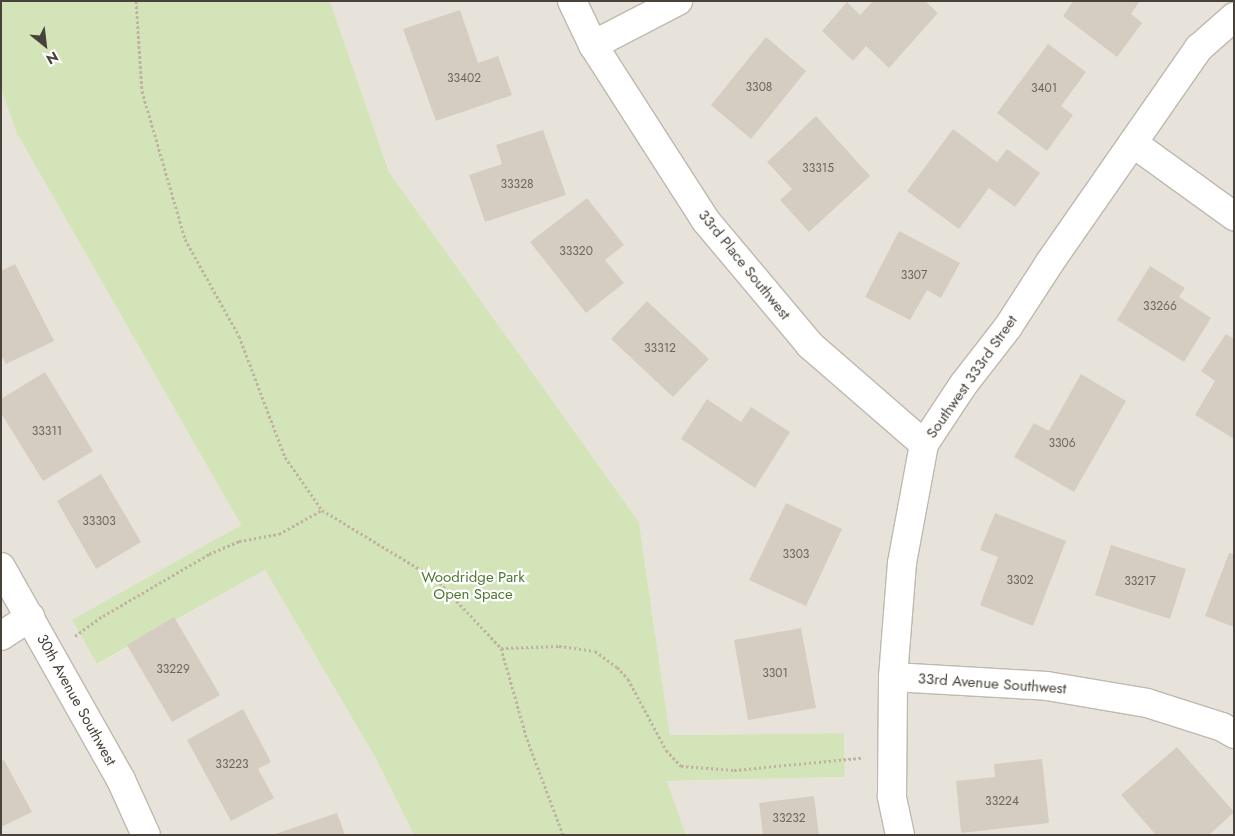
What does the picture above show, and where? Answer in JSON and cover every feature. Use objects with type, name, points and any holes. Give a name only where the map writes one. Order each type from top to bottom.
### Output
[{"type":"street","name":"33rd Place Southwest","points":[[572,1],[592,45],[706,221],[810,345],[924,444]]},
{"type":"street","points":[[592,45],[678,1]]},
{"type":"street","name":"Southwest 333rd Street","points":[[900,835],[892,796],[894,677],[902,563],[924,444],[963,384],[1008,327],[1050,262],[1198,48],[1234,17]]},
{"type":"street","points":[[1133,143],[1234,216]]},
{"type":"street","name":"30th Avenue Southwest","points":[[1,567],[121,780],[146,835]]},
{"type":"street","points":[[1,636],[30,617]]},
{"type":"street","name":"33rd Avenue Southwest","points":[[894,677],[1065,689],[1147,703],[1222,727],[1234,734]]},
{"type":"path","points":[[136,1],[142,91],[185,238],[239,336],[285,457],[322,510],[436,579],[501,648],[527,739],[563,835]]},
{"type":"path","points":[[51,654],[103,616],[209,554],[239,541],[279,534],[322,510]]},
{"type":"path","points":[[501,648],[560,646],[594,652],[617,666],[628,679],[666,750],[681,766],[734,770],[892,756]]},
{"type":"shaded area","points":[[330,1],[1234,1],[1234,835],[686,835],[667,781],[845,777],[844,733],[670,735],[639,522],[389,172]]},
{"type":"shaded area","points":[[1,89],[16,132],[241,525],[73,621],[98,664],[265,570],[375,757],[414,835],[1,835]]},
{"type":"green space","name":"Woodridge Park Open Space","points":[[1,1],[330,1],[389,172],[639,522],[670,735],[844,733],[845,777],[667,781],[686,835],[414,835],[375,757],[265,570],[97,664],[72,620],[241,525],[16,132],[1,89]]},
{"type":"building","points":[[873,1],[925,1],[938,13],[889,68],[866,46],[853,61],[822,31],[847,2],[860,15]]},
{"type":"building","points":[[1073,1],[1140,1],[1131,14],[1142,23],[1117,57],[1063,16]]},
{"type":"building","points":[[460,10],[478,63],[498,56],[512,95],[436,121],[403,29]]},
{"type":"building","points":[[766,37],[806,71],[751,139],[711,105]]},
{"type":"building","points":[[1048,44],[1086,72],[1061,106],[1073,115],[1047,151],[997,113]]},
{"type":"building","points":[[816,116],[870,176],[809,232],[780,200],[792,189],[767,162]]},
{"type":"building","points":[[953,129],[997,162],[1007,149],[1040,173],[1015,207],[989,188],[959,229],[907,191]]},
{"type":"building","points":[[543,130],[566,195],[485,222],[469,175],[502,164],[496,145]]},
{"type":"building","points":[[587,198],[624,245],[605,260],[624,283],[586,313],[530,242]]},
{"type":"building","points":[[899,231],[960,263],[941,298],[927,290],[910,320],[865,297]]},
{"type":"building","points":[[15,264],[54,341],[6,364],[1,355],[1,271]]},
{"type":"building","points":[[1150,266],[1185,288],[1179,297],[1211,318],[1184,362],[1117,320]]},
{"type":"building","points":[[647,301],[709,359],[673,397],[611,339]]},
{"type":"building","points":[[1226,334],[1234,339],[1234,439],[1195,415],[1215,381],[1201,371]]},
{"type":"building","points":[[45,372],[93,451],[43,481],[1,413],[1,399]]},
{"type":"building","points":[[1081,374],[1126,401],[1074,492],[1014,457],[1034,423],[1049,431]]},
{"type":"building","points":[[707,399],[741,422],[751,407],[790,432],[755,488],[681,439]]},
{"type":"building","points":[[101,474],[141,542],[96,569],[57,501]]},
{"type":"building","points":[[786,503],[842,529],[806,606],[749,580]]},
{"type":"building","points":[[995,513],[1066,541],[1033,626],[980,605],[998,557],[980,550]]},
{"type":"building","points":[[1111,545],[1186,569],[1170,619],[1095,595]]},
{"type":"building","points":[[1229,553],[1234,554],[1234,627],[1205,616]]},
{"type":"building","points":[[174,617],[220,695],[172,722],[127,645]]},
{"type":"building","points":[[801,628],[816,708],[748,720],[734,640]]},
{"type":"building","points":[[243,709],[271,762],[258,769],[274,798],[231,821],[187,740]]},
{"type":"building","points":[[1177,747],[1234,812],[1209,835],[1156,835],[1121,795]]},
{"type":"building","points":[[1042,759],[1049,823],[961,833],[956,781],[995,777],[994,764]]},
{"type":"building","points":[[4,760],[32,812],[1,827],[1,761]]},
{"type":"building","points":[[814,796],[819,835],[763,835],[759,803]]},
{"type":"building","points":[[337,813],[345,835],[275,835],[275,834]]}]
